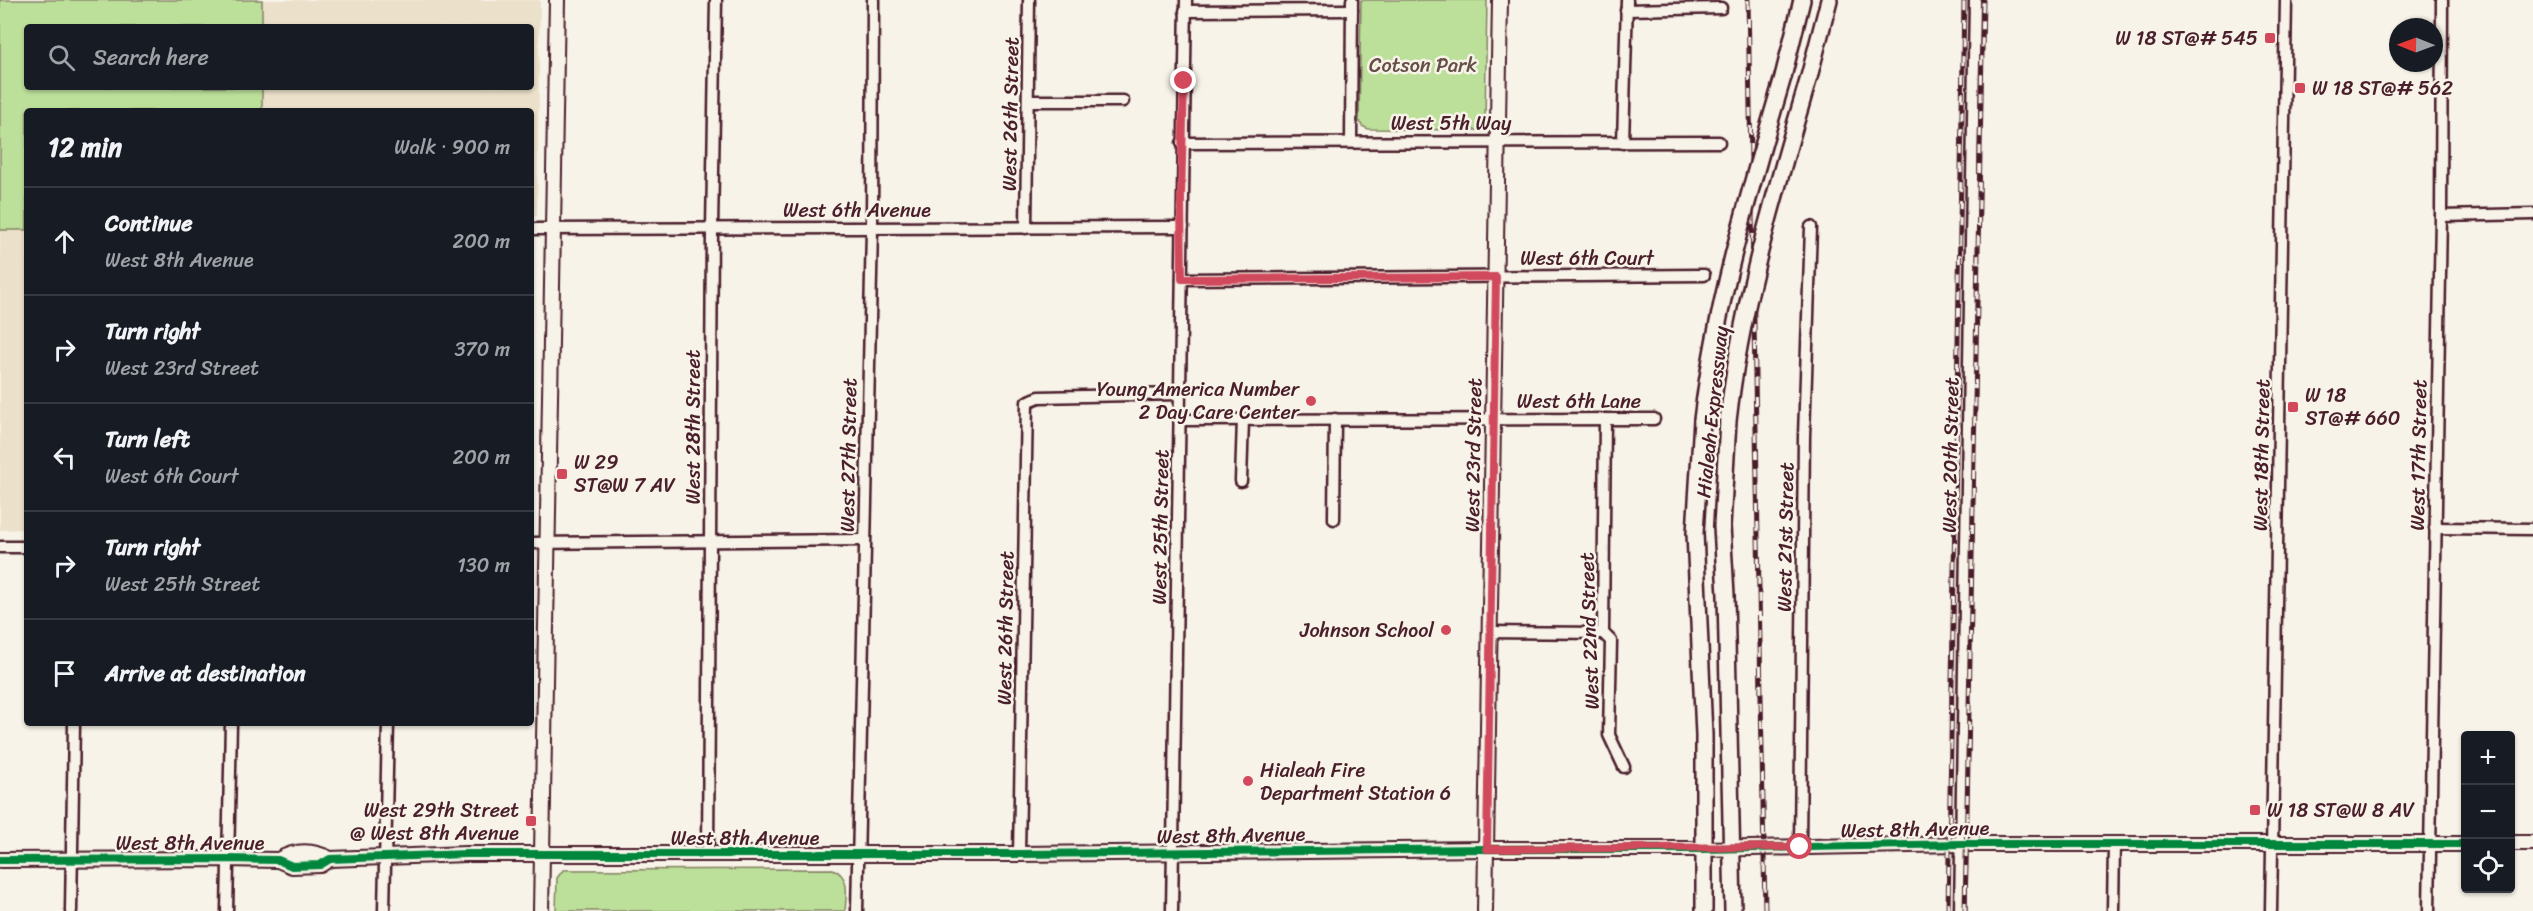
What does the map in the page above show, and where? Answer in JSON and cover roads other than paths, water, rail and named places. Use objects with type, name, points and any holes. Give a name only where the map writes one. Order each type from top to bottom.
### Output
[{"type":"main road","name":"Hialeah Expressway","points":[[1704,911],[1704,735],[1695,533],[1702,420],[1714,335],[1734,247],[1783,77],[1802,0]]},
{"type":"main road","name":"Hialeah Expressway","points":[[1733,911],[1726,595],[1722,526],[1728,421],[1738,350],[1752,281],[1829,0]]},
{"type":"street","points":[[542,911],[557,0]]},
{"type":"street","name":"West 28th Street","points":[[708,855],[712,228],[716,0]]},
{"type":"street","name":"West 27th Street","points":[[857,911],[872,229],[873,0]]},
{"type":"street","name":"West 26th Street","points":[[1026,228],[1029,0]]},
{"type":"street","name":"West 23rd Street","points":[[1485,911],[1500,0]]},
{"type":"street","name":"West 20th Street","points":[[1960,911],[1975,0]]},
{"type":"street","name":"West 18th Street","points":[[2271,911],[2286,0]]},
{"type":"street","name":"West 17th Street","points":[[2429,911],[2441,216],[2442,0]]},
{"type":"street","points":[[1185,5],[1352,5],[1351,141]]},
{"type":"street","name":"West 25th Street","points":[[1172,911],[1185,5]]},
{"type":"street","points":[[1623,143],[1627,5],[1721,8]]},
{"type":"street","points":[[1029,101],[1123,101]]},
{"type":"street","name":"West 5th Way","points":[[1182,143],[1719,142]]},
{"type":"street","points":[[2441,216],[2533,214]]},
{"type":"street","name":"West 6th Avenue","points":[[534,229],[1183,226]]},
{"type":"street","name":"West 21st Street","points":[[1800,847],[1804,424],[1811,227]]},
{"type":"street","name":"West 6th Court","points":[[1182,279],[1704,275]]},
{"type":"street","name":"West 26th Street","points":[[1019,854],[1028,402],[1039,397],[1180,394]]},
{"type":"street","points":[[1241,481],[1243,419]]},
{"type":"street","points":[[1334,519],[1335,419]]},
{"type":"street","name":"West 22nd Street","points":[[1605,419],[1603,633],[1611,641],[1609,735],[1624,766]]},
{"type":"street","name":"West 6th Lane","points":[[1179,420],[1654,419]]},
{"type":"street","points":[[2435,528],[2533,529]]},
{"type":"street","points":[[534,543],[864,540]]},
{"type":"street","points":[[0,547],[24,547]]},
{"type":"street","points":[[1489,632],[1603,633]]},
{"type":"street","points":[[71,911],[75,726]]},
{"type":"street","points":[[227,911],[231,726]]},
{"type":"street","points":[[384,911],[388,726]]},
{"type":"street","points":[[2515,843],[2533,843]]},
{"type":"street","name":"West 8th Avenue","points":[[0,860],[278,860],[290,853],[317,852],[330,859],[385,856],[1703,849],[1961,844],[2461,844]]},
{"type":"street","points":[[2113,911],[2114,844]]},
{"type":"railway","points":[[1748,0],[1765,911]]},
{"type":"railway","points":[[1948,911],[1964,0]]},
{"type":"railway","points":[[1965,911],[1983,0]]},
{"type":"place","name":"W 18 ST@# 545","points":[[2270,38]]},
{"type":"place","name":"W 18 ST@# 562","points":[[2300,88]]},
{"type":"place","name":"Young America Number 2 Day Care Center","points":[[1311,401]]},
{"type":"place","name":"W 18 ST@# 660","points":[[2293,407]]},
{"type":"place","name":"W 29 ST@W 7 AV","points":[[562,474]]},
{"type":"place","name":"Johnson School","points":[[1446,630]]},
{"type":"place","name":"Hialeah Fire Department Station 6","points":[[1248,781]]},
{"type":"place","name":"W 18 ST@W 8 AV","points":[[2255,810]]},
{"type":"place","name":"West 29th Street @ West 8th Avenue","points":[[531,821]]},
{"type":"park label","name":"Cotson Park","points":[[1423,65]]}]
